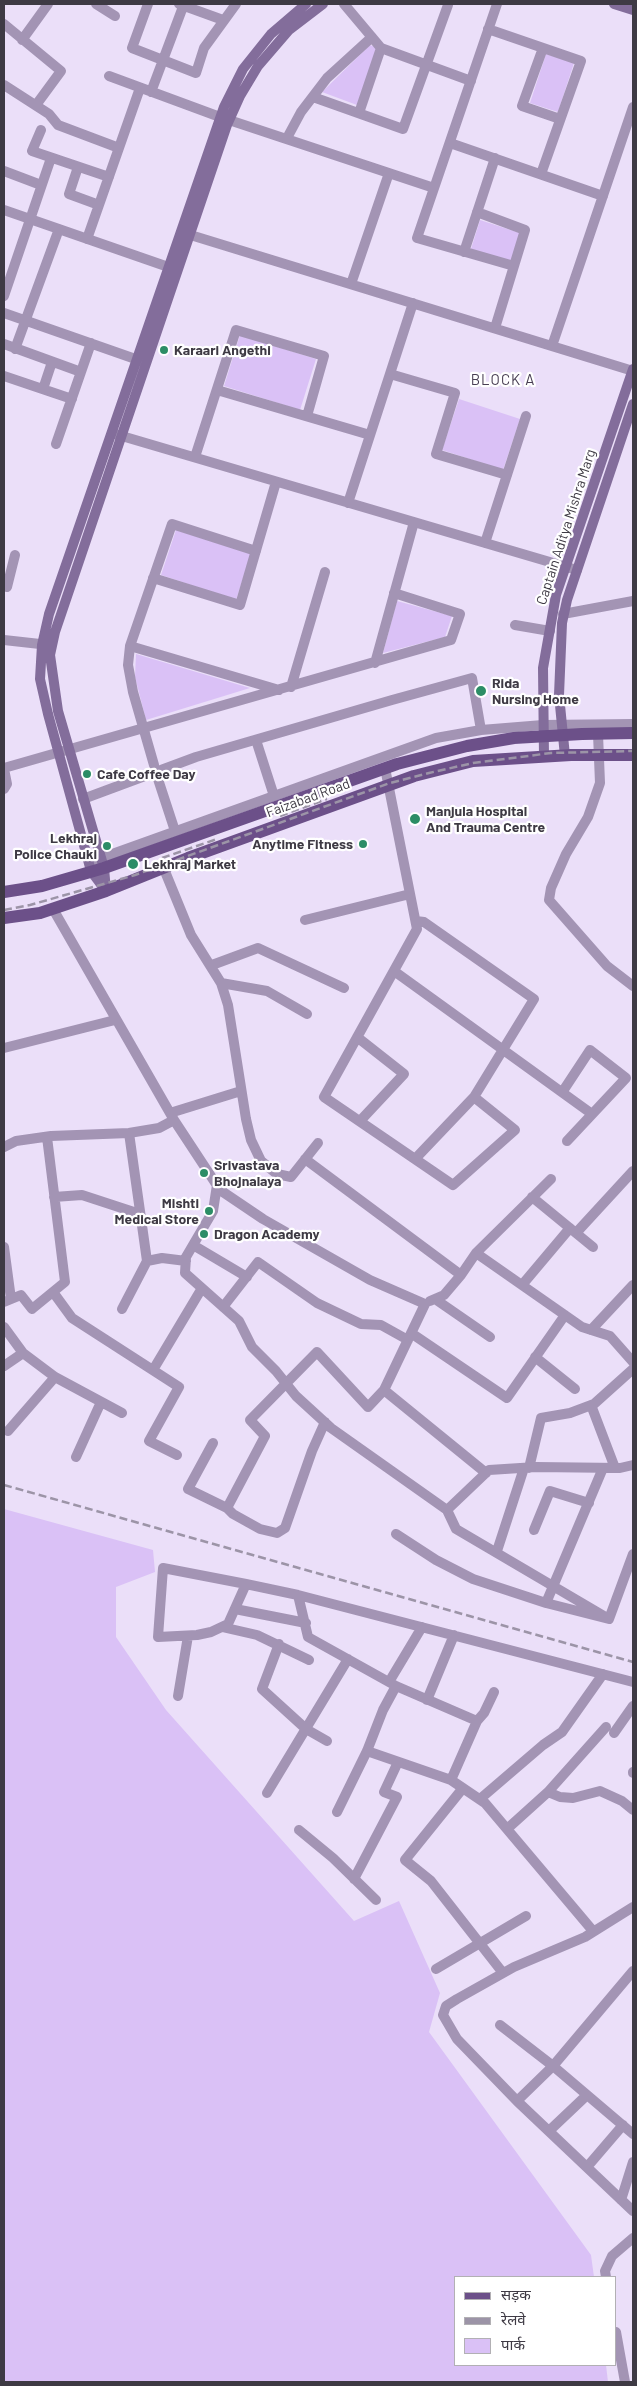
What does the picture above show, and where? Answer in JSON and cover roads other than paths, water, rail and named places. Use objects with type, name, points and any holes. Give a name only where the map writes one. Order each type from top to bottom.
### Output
[{"type":"main road","name":"Faizabad Road","points":[[4,892],[42,886],[91,867],[385,768],[467,746],[543,731],[563,729],[598,734],[633,734]]},
{"type":"main road","name":"Faizabad Road","points":[[4,918],[40,913],[53,909],[106,891],[389,784],[473,762],[565,756],[633,755]]},
{"type":"street","points":[[22,40],[48,4]]},
{"type":"street","points":[[96,4],[115,16]]},
{"type":"street","points":[[148,4],[132,48],[196,74],[204,48],[236,4]]},
{"type":"street","points":[[152,92],[182,4],[223,20]]},
{"type":"street","points":[[47,645],[147,363],[173,269],[243,69],[271,34],[306,4]]},
{"type":"street","points":[[225,118],[258,66],[289,30],[322,4]]},
{"type":"street","points":[[344,4],[381,48],[471,81]]},
{"type":"street","points":[[496,4],[418,238],[514,266]]},
{"type":"street","points":[[614,4],[633,10]]},
{"type":"street","points":[[313,97],[403,129],[448,5]]},
{"type":"street","points":[[4,24],[60,71],[36,105]]},
{"type":"street","points":[[488,29],[581,61],[541,174]]},
{"type":"street","points":[[287,138],[300,112],[327,78],[372,38]]},
{"type":"street","points":[[359,113],[381,48]]},
{"type":"street","points":[[543,48],[522,106],[560,119]]},
{"type":"street","points":[[109,76],[225,118],[434,188]]},
{"type":"street","points":[[4,85],[49,114],[58,125],[119,148]]},
{"type":"street","points":[[87,239],[140,88]]},
{"type":"street","points":[[552,346],[633,107]]},
{"type":"street","points":[[41,130],[32,151],[109,177]]},
{"type":"street","points":[[450,143],[603,196]]},
{"type":"street","points":[[4,296],[6,282],[51,158]]},
{"type":"street","points":[[464,252],[495,158]]},
{"type":"street","points":[[78,167],[69,194],[99,205]]},
{"type":"street","points":[[4,171],[41,185]]},
{"type":"street","points":[[351,284],[389,173]]},
{"type":"street","points":[[4,210],[173,269]]},
{"type":"street","points":[[477,212],[525,230],[495,328]]},
{"type":"street","points":[[59,229],[26,320],[7,348],[81,372]]},
{"type":"street","points":[[185,233],[633,370]]},
{"type":"street","points":[[106,891],[91,867],[64,753],[40,679],[47,645],[49,614],[136,359],[173,269]]},
{"type":"street","points":[[348,503],[413,303]]},
{"type":"street","points":[[4,313],[147,363]]},
{"type":"street","points":[[195,457],[236,330],[324,356],[307,416]]},
{"type":"street","points":[[56,444],[91,343]]},
{"type":"street","points":[[42,389],[52,362]]},
{"type":"street","name":"Captain Aditya Mishra Marg","points":[[544,757],[543,668],[556,596],[633,370]]},
{"type":"street","points":[[390,374],[455,394],[436,454],[507,475]]},
{"type":"street","points":[[4,376],[72,399]]},
{"type":"street","points":[[217,390],[370,435]]},
{"type":"street","name":"Captain Aditya Mishra Marg","points":[[565,756],[558,695],[558,663],[563,614],[633,404]]},
{"type":"street","points":[[485,543],[526,416]]},
{"type":"street","points":[[111,433],[577,570]]},
{"type":"street","points":[[153,578],[240,605],[276,482]]},
{"type":"street","points":[[374,663],[414,522]]},
{"type":"street","points":[[175,831],[132,692],[128,665],[130,646],[172,524],[256,551]]},
{"type":"street","points":[[4,586],[7,587],[15,555]]},
{"type":"street","points":[[285,688],[325,572]]},
{"type":"street","points":[[4,789],[7,784],[4,769],[452,640],[460,614],[394,592]]},
{"type":"street","points":[[563,614],[633,601]]},
{"type":"street","points":[[515,625],[550,631]]},
{"type":"street","points":[[4,640],[47,645]]},
{"type":"street","points":[[130,646],[285,688]]},
{"type":"street","points":[[84,799],[155,769],[472,678],[481,730]]},
{"type":"street","points":[[563,729],[633,724]]},
{"type":"street","points":[[103,863],[175,831],[436,738],[481,730],[543,731]]},
{"type":"street","points":[[598,734],[600,783],[588,816],[562,863],[551,888],[549,900],[607,966],[633,986]]},
{"type":"street","points":[[256,740],[274,796]]},
{"type":"street","points":[[64,753],[84,799],[103,863],[106,891]]},
{"type":"street","points":[[385,768],[417,928],[324,1097],[453,1185],[516,1130],[474,1097]]},
{"type":"street","points":[[164,868],[191,935],[212,965],[221,983],[228,1005],[241,1091],[251,1140],[261,1161],[277,1174],[291,1177],[318,1143]]},
{"type":"street","points":[[305,920],[410,894]]},
{"type":"street","points":[[53,909],[172,1117],[220,1190],[263,1219],[370,1280],[425,1304]]},
{"type":"street","points":[[415,1159],[474,1097],[534,999],[424,922],[416,921]]},
{"type":"street","points":[[212,965],[258,948],[344,988]]},
{"type":"street","points":[[394,971],[502,1051],[592,1114]]},
{"type":"street","points":[[221,983],[267,991],[307,1014]]},
{"type":"street","points":[[4,1048],[115,1020]]},
{"type":"street","points":[[357,1038],[404,1074],[360,1122]]},
{"type":"street","points":[[563,1092],[590,1050],[626,1078],[567,1141]]},
{"type":"street","points":[[4,1146],[46,1137],[129,1133],[160,1128],[172,1117],[241,1091]]},
{"type":"street","points":[[122,1309],[147,1261],[129,1133]]},
{"type":"street","points":[[4,1247],[7,1300],[20,1295],[32,1309],[66,1282],[46,1137]]},
{"type":"street","points":[[306,1159],[461,1275]]},
{"type":"street","points":[[522,1285],[633,1171]]},
{"type":"street","points":[[227,1508],[265,1436],[250,1420],[285,1383],[317,1352],[368,1407],[384,1390],[425,1304],[444,1295],[476,1253],[551,1179]]},
{"type":"street","points":[[217,1185],[214,1211],[193,1246],[186,1261],[185,1273],[239,1321],[252,1347],[296,1396],[325,1422],[447,1510],[456,1528],[609,1618]]},
{"type":"street","points":[[54,1197],[82,1195],[140,1214]]},
{"type":"street","points":[[532,1197],[593,1247]]},
{"type":"street","points":[[193,1246],[246,1277]]},
{"type":"street","points":[[476,1253],[582,1327],[610,1336],[633,1362]]},
{"type":"street","points":[[147,1261],[162,1258],[186,1261]]},
{"type":"street","points":[[223,1307],[258,1262],[317,1303],[361,1324],[381,1325],[409,1337],[507,1398],[565,1315]]},
{"type":"street","points":[[590,1330],[633,1285]]},
{"type":"street","points":[[153,1370],[202,1288]]},
{"type":"street","points":[[53,1292],[72,1318],[178,1386],[149,1441],[177,1455]]},
{"type":"street","points":[[435,1299],[490,1337]]},
{"type":"street","points":[[4,1327],[23,1353],[55,1376],[122,1413]]},
{"type":"street","points":[[4,1366],[23,1353]]},
{"type":"street","points":[[535,1358],[575,1389]]},
{"type":"street","points":[[497,1551],[527,1468],[541,1418],[570,1413],[591,1405],[633,1369]]},
{"type":"street","points":[[8,1431],[55,1376]]},
{"type":"street","points":[[384,1390],[486,1472]]},
{"type":"street","points":[[76,1456],[101,1402]]},
{"type":"street","points":[[591,1405],[615,1468]]},
{"type":"street","points":[[213,1443],[188,1489],[227,1508],[233,1514],[260,1529],[277,1534],[284,1528],[312,1451],[325,1422]]},
{"type":"street","points":[[447,1510],[489,1470],[615,1468],[633,1465]]},
{"type":"street","points":[[546,1603],[603,1468]]},
{"type":"street","points":[[534,1530],[550,1491],[589,1503]]},
{"type":"street","points":[[396,1534],[436,1560],[473,1579],[546,1603],[609,1618]]},
{"type":"street","points":[[609,1618],[633,1554]]},
{"type":"street","points":[[246,1584],[228,1624],[212,1632],[188,1636],[158,1637],[163,1568],[246,1584],[298,1595],[633,1682]]},
{"type":"street","points":[[298,1595],[308,1637],[392,1684],[477,1721]]},
{"type":"street","points":[[235,1609],[306,1623]]},
{"type":"street","points":[[338,1812],[367,1751],[392,1684],[422,1626]]},
{"type":"street","points":[[222,1627],[257,1635],[309,1660]]},
{"type":"street","points":[[427,1700],[454,1635]]},
{"type":"street","points":[[178,1696],[188,1636]]},
{"type":"street","points":[[279,1644],[262,1689],[306,1729],[327,1742]]},
{"type":"street","points":[[267,1793],[348,1659]]},
{"type":"street","points":[[480,1799],[542,1745],[562,1732],[603,1674]]},
{"type":"street","points":[[451,1780],[477,1721],[484,1713],[494,1692]]},
{"type":"street","points":[[507,1829],[548,1792],[610,1730],[624,1720],[633,1706]]},
{"type":"street","points":[[624,1720],[633,1727]]},
{"type":"street","points":[[367,1751],[451,1780],[486,1803],[594,1931]]},
{"type":"street","points":[[354,1878],[397,1797],[384,1792],[398,1762]]},
{"type":"street","points":[[464,1788],[405,1860],[431,1880],[503,1973]]},
{"type":"street","points":[[548,1792],[560,1797],[573,1798],[600,1791],[622,1801],[633,1810]]},
{"type":"street","points":[[299,1830],[376,1900]]},
{"type":"street","points":[[633,1907],[594,1931],[503,1973],[446,2006],[443,2015],[457,2039],[549,2131],[621,2200],[633,2209]]},
{"type":"street","points":[[436,1969],[526,1916]]},
{"type":"street","points":[[517,2100],[553,2066],[633,1971]]},
{"type":"street","points":[[500,2025],[553,2066],[633,2134]]},
{"type":"street","points":[[549,2131],[587,2095]]},
{"type":"street","points":[[587,2167],[623,2125]]},
{"type":"street","points":[[621,2200],[633,2162]]},
{"type":"street","points":[[606,2276],[604,2271],[612,2256],[633,2238]]},
{"type":"street","points":[[617,2338],[625,2382]]},
{"type":"railway","points":[[4,910],[30,905],[135,875],[390,783],[429,773],[473,763],[551,753],[633,751]]},
{"type":"railway","points":[[280,816],[327,799]]},
{"type":"railway","points":[[162,858],[217,839]]},
{"type":"railway","points":[[4,1485],[633,1662]]},
{"type":"place","name":"Karaari Angethi","points":[[164,350]]},
{"type":"place","name":"Rida Nursing Home","points":[[481,691]]},
{"type":"place","name":"Cafe Coffee Day","points":[[87,774]]},
{"type":"place","name":"Manjula Hospital And Trauma Centre","points":[[415,819]]},
{"type":"place","name":"Anytime Fitness","points":[[363,844]]},
{"type":"place","name":"Lekhraj Police Chauki","points":[[107,846]]},
{"type":"place","name":"Lekhraj Market","points":[[133,864]]},
{"type":"place","name":"Srivastava Bhojnalaya","points":[[204,1173]]},
{"type":"place","name":"Mishti Medical Store","points":[[209,1211]]},
{"type":"place","name":"Dragon Academy","points":[[204,1234]]},
{"type":"district","name":"BLOCK A","points":[[503,380]]}]
